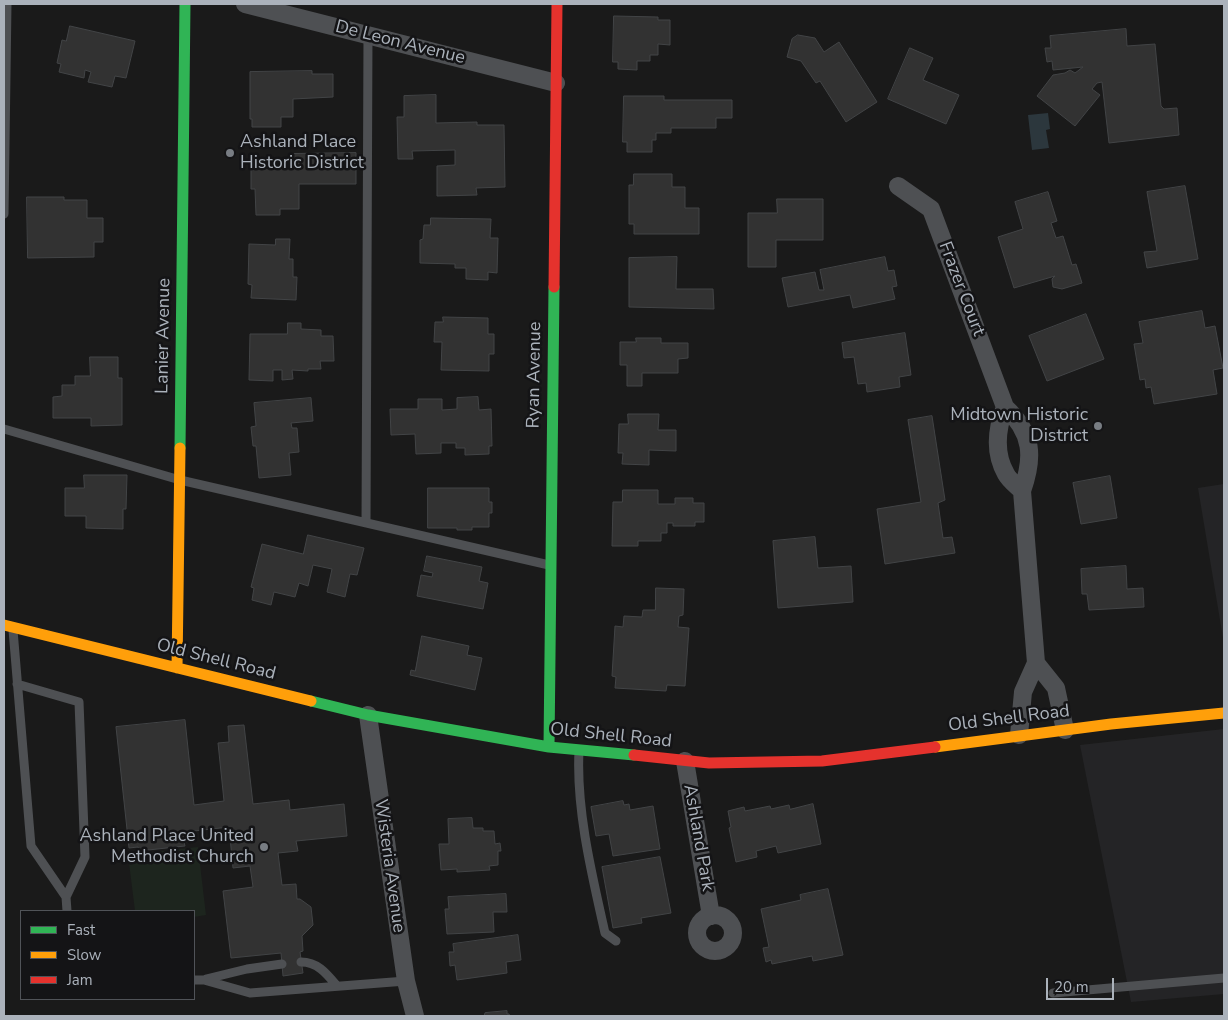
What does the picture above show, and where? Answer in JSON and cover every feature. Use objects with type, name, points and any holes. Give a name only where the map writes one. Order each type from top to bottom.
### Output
[{"type":"street","name":"Lanier Avenue","points":[[177,668],[185,4]]},
{"type":"street","name":"De Leon Avenue","points":[[245,4],[556,83]]},
{"type":"street","name":"Ryan Avenue","points":[[549,747],[557,4]]},
{"type":"street","name":"Frazer Court","points":[[898,186],[931,209],[1005,407],[1018,419],[1029,444],[1030,470],[1022,491],[1036,663],[1023,692],[1018,735]]},
{"type":"street","points":[[1005,407],[999,425],[998,450],[1006,474],[1022,491]]},
{"type":"street","name":"Old Shell Road","points":[[8,626],[368,715],[549,747],[709,763],[822,761],[1018,735],[1224,713]]},
{"type":"street","points":[[1036,663],[1056,688],[1065,730]]},
{"type":"street","name":"Wisteria Avenue","points":[[368,715],[406,981],[415,1016]]},
{"type":"street","name":"Ashland Park","points":[[685,761],[712,916]]},
{"type":"lane","points":[[4,214],[7,4]]},
{"type":"lane","points":[[366,523],[368,35]]},
{"type":"lane","points":[[4,430],[180,480],[550,566]]},
{"type":"lane","points":[[8,626],[17,684],[31,846],[66,897]]},
{"type":"lane","points":[[17,684],[79,702],[85,857],[66,897],[67,910]]},
{"type":"lane","points":[[579,750],[578,780],[593,874],[605,933],[616,941]]},
{"type":"lane","points":[[301,962],[313,963],[324,971],[337,986]]},
{"type":"lane","points":[[195,980],[204,980],[247,968],[282,964]]},
{"type":"lane","points":[[1053,993],[1224,978]]},
{"type":"lane","points":[[204,980],[250,993],[406,981]]},
{"type":"shaded area","points":[[1048,113],[1050,129],[1046,130],[1049,148],[1032,150],[1028,115]]},
{"type":"shaded area","points":[[1224,484],[1224,644],[1198,488]]},
{"type":"shaded area","points":[[1224,729],[1224,994],[1131,1002],[1080,745]]},
{"type":"shaded area","points":[[198,847],[206,915],[195,917],[195,910],[135,910],[128,855]]},
{"type":"building","points":[[614,16],[658,17],[658,20],[670,20],[670,45],[658,44],[658,55],[650,55],[650,61],[637,61],[637,70],[618,69],[618,62],[613,62]]},
{"type":"building","points":[[70,26],[135,41],[126,78],[115,76],[112,87],[88,82],[91,72],[85,70],[84,78],[59,72],[61,64],[57,63],[62,40],[66,41]]},
{"type":"building","points":[[1126,29],[1127,46],[1155,44],[1161,106],[1164,109],[1177,108],[1179,135],[1109,143],[1102,82],[1097,83],[1092,89],[1100,95],[1075,126],[1037,96],[1053,75],[1070,70],[1075,73],[1083,67],[1053,70],[1052,61],[1047,62],[1045,48],[1051,48],[1050,36]]},
{"type":"building","points":[[798,35],[815,38],[824,52],[839,42],[877,102],[846,122],[820,81],[816,83],[801,61],[787,57],[792,39]]},
{"type":"building","points":[[910,48],[933,58],[923,80],[959,95],[946,124],[888,99]]},
{"type":"building","points":[[312,71],[312,74],[333,74],[333,97],[293,99],[293,117],[281,117],[281,127],[252,127],[252,119],[250,119],[250,72]]},
{"type":"building","points":[[436,95],[436,123],[477,122],[477,125],[504,125],[505,187],[476,188],[477,195],[437,196],[437,166],[455,165],[455,150],[412,151],[413,159],[398,159],[397,117],[404,117],[404,96]]},
{"type":"building","points":[[624,96],[664,96],[664,100],[732,100],[732,118],[716,118],[716,128],[671,128],[671,133],[656,133],[656,140],[652,140],[652,152],[627,152],[627,142],[623,142]]},
{"type":"building","points":[[356,153],[356,184],[299,184],[299,209],[280,209],[280,215],[256,215],[255,189],[251,189],[251,170],[254,170],[254,165],[289,165],[289,154]]},
{"type":"building","points":[[634,174],[672,174],[672,187],[685,187],[685,208],[699,208],[699,234],[634,234],[634,224],[629,224],[629,185],[633,185]]},
{"type":"building","points":[[1185,186],[1198,259],[1147,268],[1144,252],[1157,251],[1147,192]]},
{"type":"building","points":[[1048,192],[1057,221],[1051,223],[1056,238],[1063,236],[1072,265],[1076,264],[1082,283],[1062,289],[1053,287],[1052,279],[1055,276],[1014,288],[998,237],[1023,229],[1015,202]]},
{"type":"building","points":[[27,197],[64,197],[64,200],[87,200],[87,218],[103,218],[103,242],[94,242],[94,257],[28,258]]},
{"type":"building","points":[[777,199],[823,199],[823,240],[776,240],[776,267],[748,267],[748,213],[777,213]]},
{"type":"building","points":[[431,218],[491,219],[490,238],[498,238],[497,273],[488,272],[488,280],[466,279],[466,268],[455,268],[455,264],[420,263],[420,240],[423,239],[424,225],[430,225]]},
{"type":"building","points":[[276,239],[290,239],[289,259],[293,259],[293,277],[297,277],[296,300],[251,298],[252,285],[248,284],[249,244],[275,245]]},
{"type":"building","points":[[677,257],[676,289],[713,289],[714,309],[629,307],[629,258]]},
{"type":"building","points":[[885,257],[888,271],[894,270],[897,286],[892,287],[895,299],[853,308],[850,295],[788,307],[782,278],[815,272],[819,290],[824,290],[820,270]]},
{"type":"building","points":[[1202,311],[1205,328],[1215,326],[1223,368],[1213,370],[1217,394],[1154,404],[1151,387],[1146,388],[1145,379],[1140,380],[1134,344],[1143,343],[1139,322]]},
{"type":"building","points":[[1086,314],[1104,359],[1047,381],[1029,336]]},
{"type":"building","points":[[443,317],[488,318],[488,334],[494,334],[494,354],[489,354],[489,371],[441,370],[442,342],[434,342],[435,322],[443,322]]},
{"type":"building","points":[[288,323],[301,323],[301,329],[321,330],[321,336],[333,336],[334,361],[320,361],[321,369],[308,369],[308,371],[292,370],[293,379],[282,380],[282,370],[273,370],[273,381],[249,380],[250,334],[287,334]]},
{"type":"building","points":[[905,333],[911,375],[899,377],[900,387],[867,392],[866,383],[858,384],[854,357],[844,358],[842,343]]},
{"type":"building","points":[[636,338],[661,338],[661,343],[688,343],[688,358],[678,359],[678,373],[642,373],[642,386],[627,386],[627,365],[620,365],[620,342],[636,342]]},
{"type":"building","points":[[90,357],[118,357],[118,378],[122,378],[122,425],[91,426],[91,418],[53,418],[53,397],[62,396],[62,385],[75,385],[75,376],[90,376]]},
{"type":"building","points":[[478,397],[479,410],[491,409],[492,446],[489,446],[489,454],[465,455],[465,448],[456,448],[456,443],[441,443],[441,453],[416,454],[415,434],[391,435],[390,409],[418,409],[418,399],[442,399],[442,410],[457,409],[457,398]]},
{"type":"building","points":[[311,398],[313,421],[291,423],[292,428],[297,428],[299,452],[289,453],[291,475],[259,478],[256,446],[253,446],[251,427],[256,426],[254,403]]},
{"type":"building","points":[[628,414],[659,414],[658,430],[676,430],[676,451],[649,450],[649,465],[622,464],[623,453],[618,453],[619,424],[628,424]]},
{"type":"building","points":[[932,416],[945,500],[938,503],[943,538],[952,537],[955,553],[885,564],[877,509],[921,502],[908,420]]},
{"type":"building","points":[[84,475],[127,475],[126,509],[123,509],[123,529],[86,528],[86,516],[65,516],[65,488],[84,488]]},
{"type":"building","points":[[1110,476],[1117,518],[1081,524],[1073,483]]},
{"type":"building","points":[[428,488],[489,488],[489,502],[492,502],[492,513],[489,513],[489,527],[472,527],[472,530],[428,528]]},
{"type":"building","points":[[623,490],[658,490],[658,504],[675,504],[675,498],[693,498],[693,503],[704,503],[704,522],[695,522],[695,526],[673,526],[673,523],[667,523],[667,533],[661,533],[661,541],[638,541],[638,546],[612,546],[613,502],[622,502]]},
{"type":"building","points":[[308,535],[364,548],[357,575],[350,574],[345,597],[327,592],[332,569],[313,565],[308,586],[299,583],[295,597],[274,592],[271,605],[252,600],[254,588],[251,587],[262,544],[303,554]]},
{"type":"building","points":[[815,537],[818,568],[851,566],[853,602],[778,608],[773,541]]},
{"type":"building","points":[[427,556],[482,567],[479,581],[488,583],[483,609],[417,596],[421,575],[432,577],[433,573],[424,571]]},
{"type":"building","points":[[1126,566],[1127,589],[1143,588],[1144,607],[1089,610],[1087,594],[1082,594],[1081,569]]},
{"type":"building","points":[[656,588],[684,589],[683,615],[679,616],[678,627],[689,628],[685,686],[667,685],[666,691],[615,688],[616,677],[612,676],[615,626],[623,627],[624,616],[642,617],[643,610],[655,610]]},
{"type":"building","points":[[422,636],[469,646],[467,655],[482,658],[475,690],[410,675],[411,670],[415,671]]},
{"type":"building","name":"Ashland Place United Methodist Church","points":[[185,720],[194,805],[224,801],[218,743],[229,742],[228,726],[244,725],[253,804],[289,800],[290,810],[344,804],[347,836],[296,841],[298,851],[278,853],[282,885],[296,884],[297,899],[311,907],[313,925],[302,936],[303,951],[300,952],[303,973],[283,976],[281,953],[231,958],[223,891],[253,887],[250,866],[233,868],[229,827],[194,831],[195,841],[184,842],[185,846],[139,851],[138,847],[129,848],[116,727]]},
{"type":"building","points":[[623,801],[624,805],[629,804],[630,810],[653,806],[660,849],[613,856],[609,834],[596,836],[591,807]]},
{"type":"building","points":[[813,804],[821,844],[778,853],[776,846],[756,851],[757,857],[736,862],[729,828],[731,827],[728,811],[744,807],[745,811],[770,806],[771,809],[789,805],[790,809]]},
{"type":"building","points":[[472,818],[473,828],[483,828],[483,831],[494,831],[495,844],[500,843],[501,851],[498,851],[498,865],[489,866],[490,870],[457,872],[457,869],[441,870],[439,844],[449,844],[448,819]]},
{"type":"building","points":[[660,857],[671,913],[641,918],[642,923],[613,928],[602,867]]},
{"type":"building","points":[[828,889],[843,955],[813,961],[812,956],[772,964],[771,960],[766,962],[763,948],[769,947],[761,909],[801,900],[800,895]]},
{"type":"building","points":[[506,894],[507,912],[493,912],[494,932],[447,934],[445,909],[449,909],[448,897]]},
{"type":"building","points":[[518,935],[521,960],[506,962],[507,973],[457,980],[455,965],[450,966],[449,952],[454,952],[453,944]]},
{"type":"building","points":[[507,1011],[507,1014],[510,1016],[484,1016],[485,1013]]},
{"type":"traffic: fast","points":[[180,448],[185,4]]},
{"type":"traffic: fast","points":[[549,747],[554,287]]},
{"type":"traffic: fast","points":[[311,701],[368,715],[549,747],[634,755]]},
{"type":"traffic: slow","points":[[177,668],[180,448]]},
{"type":"traffic: slow","points":[[4,625],[311,701]]},
{"type":"traffic: slow","points":[[935,747],[1111,724],[1224,713]]},
{"type":"traffic: jam","points":[[554,287],[557,4]]},
{"type":"traffic: jam","points":[[634,755],[709,763],[822,761],[935,747]]},
{"type":"place","name":"Ashland Place Historic District","points":[[230,153]]},
{"type":"place","name":"Midtown Historic District","points":[[1098,426]]},
{"type":"place","name":"Ashland Place United Methodist Church","points":[[264,847]]}]
